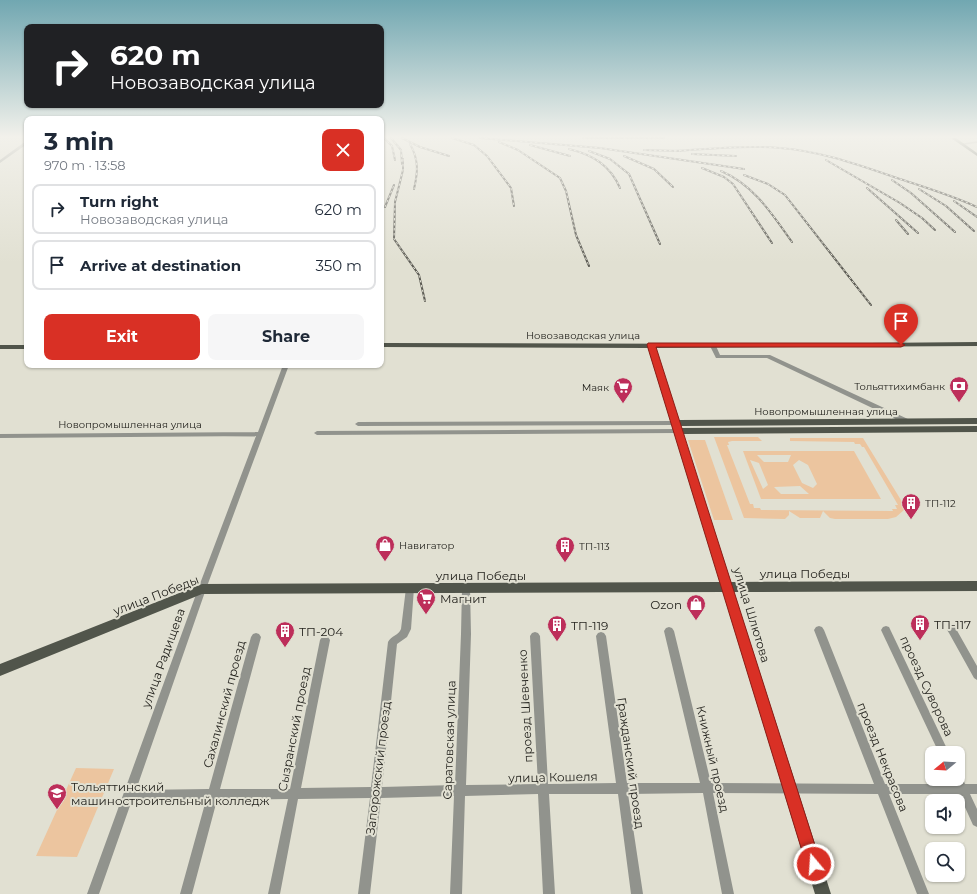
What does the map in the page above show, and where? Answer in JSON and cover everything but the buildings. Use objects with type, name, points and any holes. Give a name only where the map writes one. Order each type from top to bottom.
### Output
[{"type":"main road","name":"Новозаводская улица","points":[[384,345],[713,346],[977,344]]},
{"type":"main road","name":"улица Шлютова","points":[[651,345],[823,894]]},
{"type":"main road","points":[[0,347],[24,347]]},
{"type":"main road","name":"Новопромышленная улица","points":[[677,427],[977,421]]},
{"type":"main road","name":"Новопромышленная улица","points":[[677,427],[977,429]]},
{"type":"main road","name":"улица Победы","points":[[0,670],[202,589],[977,586]]},
{"type":"street","points":[[713,346],[718,357],[768,356],[908,422]]},
{"type":"street","name":"улица Радищева","points":[[93,894],[202,589],[285,368]]},
{"type":"street","points":[[358,424],[677,427]]},
{"type":"street","points":[[317,433],[677,427]]},
{"type":"street","name":"Новопромышленная улица","points":[[0,436],[260,434]]},
{"type":"street","name":"Запорожский проезд","points":[[364,894],[393,642],[404,634],[406,629],[410,588]]},
{"type":"street","name":"Саратовская улица","points":[[456,894],[466,634],[466,588]]},
{"type":"street","name":"проезд Некрасова","points":[[819,630],[923,894]]},
{"type":"street","name":"проезд Суворова","points":[[886,630],[941,746]]},
{"type":"street","points":[[952,630],[977,675]]},
{"type":"street","name":"Книжный проезд","points":[[669,631],[707,788],[728,894]]},
{"type":"street","name":"проезд Шевченко","points":[[535,636],[542,789],[549,894]]},
{"type":"street","name":"Гражданский проезд","points":[[601,636],[637,894]]},
{"type":"street","name":"Сахалинский проезд","points":[[186,894],[256,637]]},
{"type":"street","name":"Сызранский проезд","points":[[274,894],[325,640]]},
{"type":"street","name":"улица Кошеля","points":[[129,795],[460,792],[542,789],[882,789],[928,786]]},
{"type":"street","points":[[960,786],[977,820]]},
{"type":"street","name":"улица Кошеля","points":[[965,786],[977,789]]},
{"type":"shaded area","points":[[714,437],[758,437],[762,441],[732,441],[728,442],[729,445],[727,445],[750,504],[753,504],[754,508],[760,508],[761,510],[893,511],[892,509],[897,509],[895,505],[898,505],[864,447],[860,444],[855,444],[854,442],[790,441],[790,438],[863,438],[904,505],[904,510],[896,517],[888,519],[835,519],[830,518],[823,511],[820,518],[800,518],[789,511],[789,515],[785,519],[744,518]]},
{"type":"shaded area","points":[[688,440],[705,440],[733,520],[714,520]]},
{"type":"shaded area","points":[[743,451],[854,451],[881,499],[761,499]],"holes":[[[757,455],[791,455],[788,462],[764,462]],[[750,460],[759,463],[768,485],[763,489]],[[799,460],[808,465],[817,484],[813,488],[802,483],[793,465]],[[800,486],[809,494],[781,494],[774,487]]]},
{"type":"shaded area","points":[[76,768],[114,769],[77,857],[36,856]]},
{"type":"railway","points":[[401,180],[395,202],[394,239],[419,275],[425,301]]},
{"type":"railway","points":[[414,189],[416,180]]},
{"type":"railway","points":[[505,180],[511,188],[514,206]]},
{"type":"railway","points":[[561,180],[566,191],[576,235],[589,266]]},
{"type":"railway","points":[[616,180],[620,188]]},
{"type":"railway","points":[[632,180],[660,244]]},
{"type":"railway","points":[[665,180],[673,187]]},
{"type":"railway","points":[[727,180],[733,184],[772,243]]},
{"type":"railway","points":[[737,180],[753,192],[761,201],[792,242]]},
{"type":"railway","points":[[757,180],[768,184],[785,195],[871,305]]},
{"type":"railway","points":[[860,180],[900,203],[922,218],[935,230]]},
{"type":"railway","points":[[892,180],[911,193],[955,232]]},
{"type":"railway","points":[[902,180],[977,207]]},
{"type":"railway","points":[[385,207],[394,185]]},
{"type":"railway","points":[[867,188],[918,233]]},
{"type":"railway","points":[[919,189],[946,206],[974,231]]},
{"type":"railway","points":[[954,201],[977,217]]},
{"type":"railway","points":[[896,220],[908,234]]},
{"type":"place","name":"Тольяттихимбанк","points":[[959,403]]},
{"type":"place","name":"Маяк","points":[[623,404]]},
{"type":"place","name":"ТП-112","points":[[911,520]]},
{"type":"place","name":"Навигатор","points":[[385,562]]},
{"type":"place","name":"ТП-113","points":[[565,563]]},
{"type":"place","name":"Магнит","points":[[426,615]]},
{"type":"place","name":"Ozon","points":[[696,621]]},
{"type":"place","name":"ТП-117","points":[[920,641]]},
{"type":"place","name":"ТП-119","points":[[557,642]]},
{"type":"place","name":"ТП-204","points":[[285,648]]},
{"type":"place","name":"Тольяттинский машиностроительный колледж","points":[[57,810]]},
{"type":"route","points":[[814,864],[651,345],[901,345]]}]
